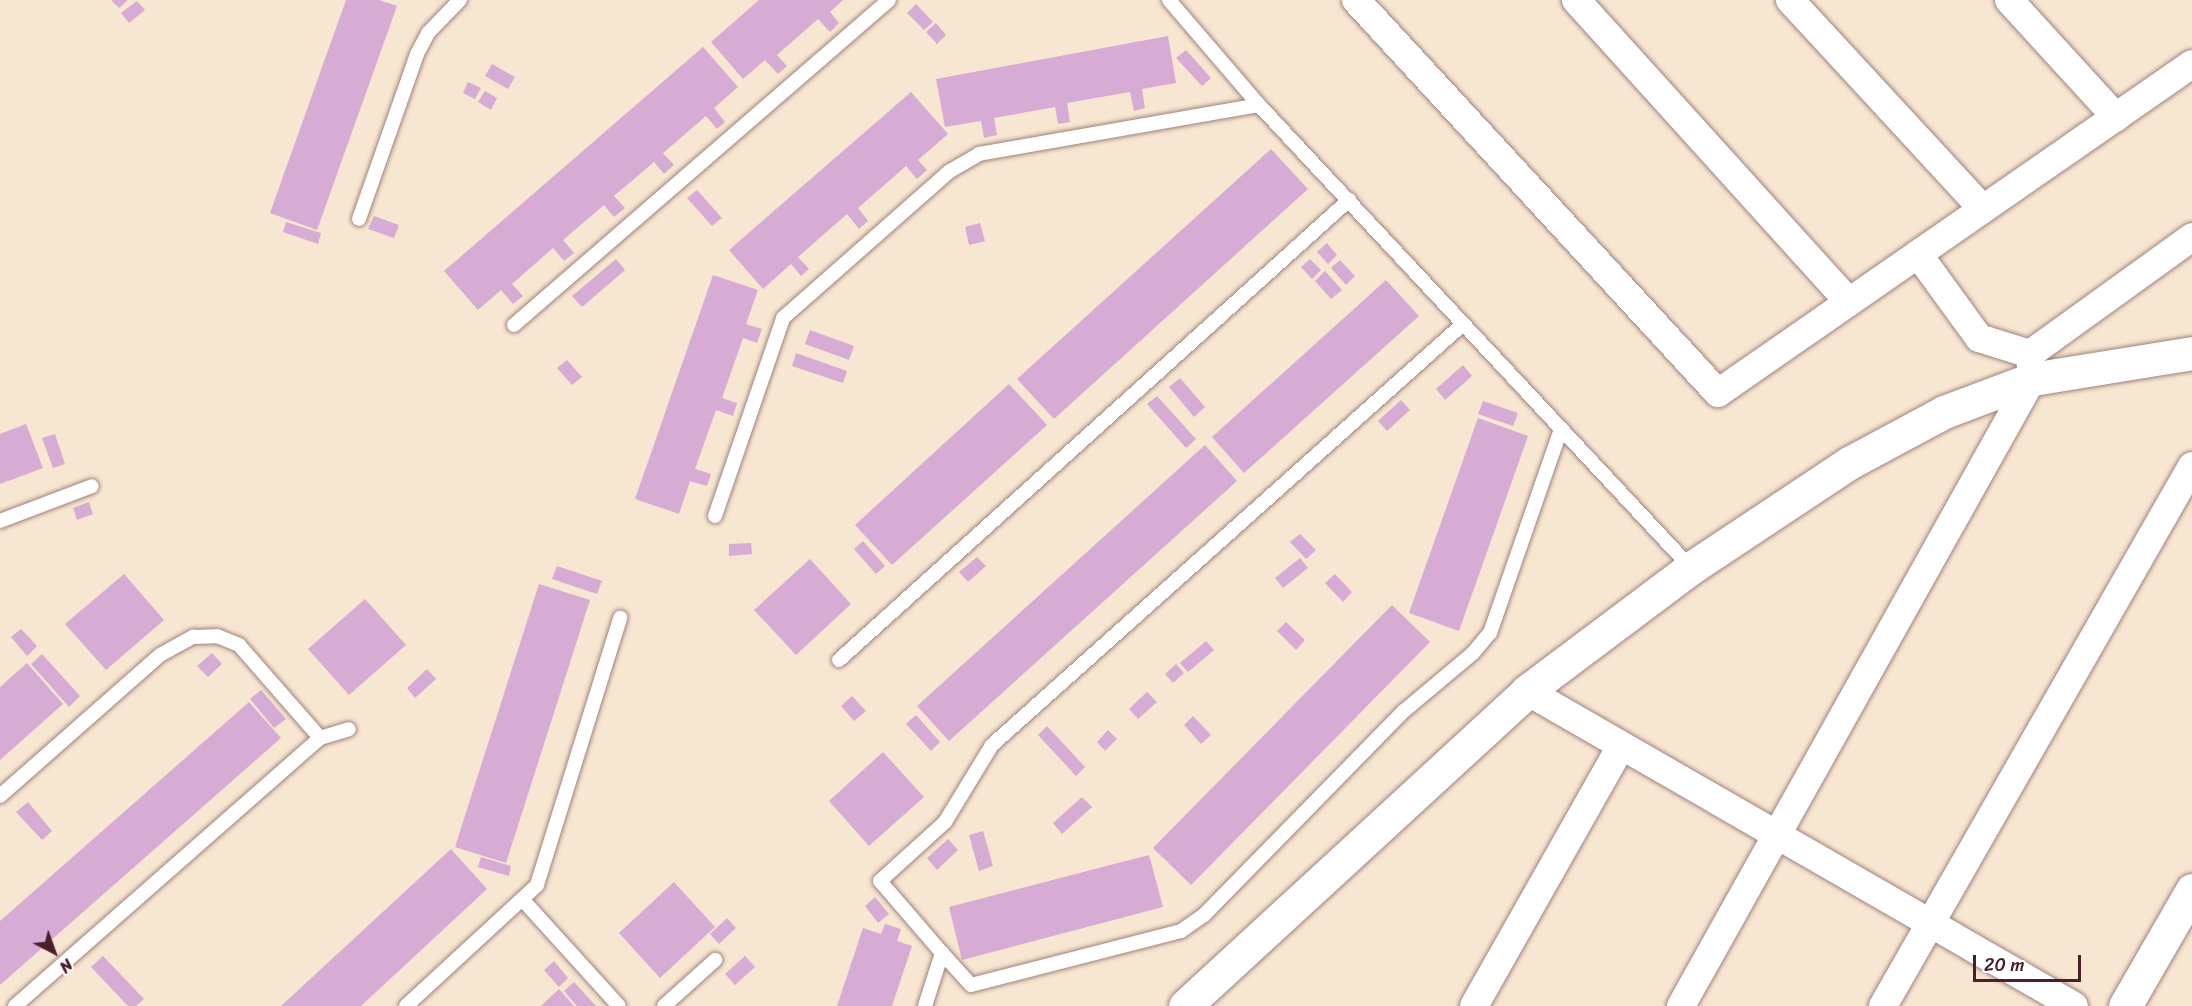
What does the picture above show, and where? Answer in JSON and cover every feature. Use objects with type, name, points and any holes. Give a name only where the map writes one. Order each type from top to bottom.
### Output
[{"type":"street","points":[[1356,0],[1718,393],[2192,64]]},
{"type":"street","points":[[1576,0],[1849,302]]},
{"type":"street","points":[[1790,0],[1983,209]]},
{"type":"street","points":[[2009,0],[2116,117]]},
{"type":"street","points":[[1185,1006],[1527,691],[1691,568],[1849,463],[2031,366],[2192,237]]},
{"type":"street","points":[[1918,254],[1979,338],[2031,366],[2192,353]]},
{"type":"street","points":[[1681,1006],[2031,366]]},
{"type":"street","points":[[1883,1006],[2192,466]]},
{"type":"street","points":[[1527,691],[1929,925],[2074,1006]]},
{"type":"street","points":[[1474,1006],[1621,746]]},
{"type":"street","points":[[2125,1006],[2192,890]]},
{"type":"lane","points":[[358,219],[417,54],[428,33],[460,0]]},
{"type":"lane","points":[[514,325],[889,0]]},
{"type":"lane","points":[[1169,0],[1259,105],[1691,568]]},
{"type":"lane","points":[[715,516],[783,318],[950,171],[979,154],[1259,105]]},
{"type":"lane","points":[[839,660],[1349,200]]},
{"type":"lane","points":[[1463,324],[992,745],[945,822],[880,881],[971,985],[1181,931],[1204,915],[1404,711],[1473,653],[1490,633],[1561,429]]},
{"type":"lane","points":[[0,521],[92,486]]},
{"type":"lane","points":[[406,1006],[537,885],[620,618]]},
{"type":"lane","points":[[0,796],[160,655],[193,637],[217,636],[239,645],[320,738]]},
{"type":"lane","points":[[15,1006],[320,738],[349,729]]},
{"type":"lane","points":[[522,899],[619,1006]]},
{"type":"lane","points":[[925,1006],[942,953]]},
{"type":"lane","points":[[664,1006],[715,960]]},
{"type":"building","points":[[111,0],[128,0],[119,8]]},
{"type":"building","points":[[346,0],[379,0],[397,6],[317,230],[270,213]]},
{"type":"building","points":[[759,0],[843,0],[830,12],[839,23],[830,32],[818,19],[777,55],[787,66],[778,74],[765,60],[743,79],[711,42]]},
{"type":"building","points":[[137,1],[145,10],[129,23],[121,13]]},
{"type":"building","points":[[916,4],[933,22],[924,30],[907,13]]},
{"type":"building","points":[[936,23],[946,35],[937,44],[926,32]]},
{"type":"building","points":[[1168,36],[1176,83],[1142,89],[1145,108],[1134,111],[1130,92],[1067,103],[1070,122],[1058,124],[1055,107],[994,118],[997,135],[984,138],[981,121],[945,127],[936,79]]},
{"type":"building","points":[[703,47],[738,87],[714,108],[725,122],[717,129],[706,116],[663,153],[674,165],[664,174],[654,162],[614,196],[625,208],[614,217],[604,205],[563,240],[574,253],[564,261],[553,248],[512,284],[523,296],[513,304],[501,290],[478,310],[444,271]]},
{"type":"building","points":[[1186,50],[1211,78],[1202,86],[1176,58]]},
{"type":"building","points":[[492,64],[515,77],[508,89],[485,76]]},
{"type":"building","points":[[468,82],[481,88],[475,99],[463,93]]},
{"type":"building","points":[[485,91],[497,98],[491,110],[478,102]]},
{"type":"building","points":[[911,92],[948,134],[918,160],[927,170],[917,179],[906,166],[858,208],[868,221],[859,229],[847,214],[798,257],[809,269],[801,276],[791,264],[763,289],[729,250]]},
{"type":"building","points":[[1271,149],[1308,189],[1054,419],[1017,379]]},
{"type":"building","points":[[697,190],[722,218],[712,226],[687,198]]},
{"type":"building","points":[[374,216],[399,225],[394,238],[368,229]]},
{"type":"building","points":[[286,222],[321,233],[318,244],[283,232]]},
{"type":"building","points":[[980,223],[985,241],[969,245],[965,227]]},
{"type":"building","points":[[1327,243],[1337,255],[1328,264],[1317,252]]},
{"type":"building","points":[[616,259],[625,270],[582,307],[572,296]]},
{"type":"building","points":[[1310,259],[1321,270],[1312,279],[1301,267]]},
{"type":"building","points":[[1340,260],[1355,276],[1346,285],[1331,268]]},
{"type":"building","points":[[1325,271],[1342,290],[1331,299],[1315,281]]},
{"type":"building","points":[[713,275],[758,290],[746,324],[762,329],[757,343],[743,338],[722,398],[737,403],[733,416],[716,410],[695,469],[711,474],[707,486],[690,481],[679,514],[635,499]]},
{"type":"building","points":[[1386,280],[1419,316],[1244,473],[1212,437]]},
{"type":"building","points":[[810,330],[854,346],[849,360],[805,344]]},
{"type":"building","points":[[796,353],[847,371],[843,383],[792,366]]},
{"type":"building","points":[[567,360],[582,377],[572,385],[557,368]]},
{"type":"building","points":[[1463,365],[1472,376],[1445,400],[1436,389]]},
{"type":"building","points":[[1180,378],[1205,407],[1194,417],[1169,387]]},
{"type":"building","points":[[1009,384],[1047,425],[892,565],[855,525]]},
{"type":"building","points":[[1157,396],[1196,439],[1186,448],[1147,404]]},
{"type":"building","points":[[1401,400],[1410,410],[1387,431],[1378,421]]},
{"type":"building","points":[[1483,401],[1518,413],[1513,426],[1478,414]]},
{"type":"building","points":[[1478,418],[1528,436],[1459,631],[1409,613]]},
{"type":"building","points":[[26,424],[43,468],[0,484],[0,434]]},
{"type":"building","points":[[55,434],[65,464],[53,468],[42,438]]},
{"type":"building","points":[[1205,445],[1237,481],[949,741],[917,706]]},
{"type":"building","points":[[89,502],[93,514],[77,520],[73,508]]},
{"type":"building","points":[[1300,534],[1316,550],[1306,559],[1290,542]]},
{"type":"building","points":[[863,541],[885,566],[876,574],[854,549]]},
{"type":"building","points":[[751,543],[752,554],[729,556],[729,544]]},
{"type":"building","points":[[977,557],[986,566],[968,582],[959,572]]},
{"type":"building","points":[[1300,558],[1308,568],[1283,588],[1275,578]]},
{"type":"building","points":[[810,559],[851,604],[796,655],[754,610]]},
{"type":"building","points":[[557,566],[602,581],[597,594],[552,579]]},
{"type":"building","points":[[124,574],[164,620],[106,670],[65,624]]},
{"type":"building","points":[[1335,574],[1352,592],[1343,602],[1325,583]]},
{"type":"building","points":[[539,584],[590,600],[506,863],[455,847]]},
{"type":"building","points":[[365,599],[406,645],[349,695],[308,649]]},
{"type":"building","points":[[1392,605],[1430,642],[1191,885],[1153,848]]},
{"type":"building","points":[[1286,622],[1305,640],[1296,650],[1277,631]]},
{"type":"building","points":[[21,629],[37,646],[27,656],[11,637]]},
{"type":"building","points":[[1206,641],[1214,650],[1188,672],[1180,663]]},
{"type":"building","points":[[212,653],[222,664],[208,677],[197,666]]},
{"type":"building","points":[[42,654],[80,696],[69,707],[31,664]]},
{"type":"building","points":[[27,663],[63,704],[0,760],[0,687]]},
{"type":"building","points":[[1176,664],[1184,673],[1173,683],[1165,674]]},
{"type":"building","points":[[427,669],[436,679],[415,698],[407,688]]},
{"type":"building","points":[[261,690],[286,719],[274,728],[250,699]]},
{"type":"building","points":[[1147,692],[1157,702],[1138,719],[1129,709]]},
{"type":"building","points":[[852,696],[866,711],[854,721],[841,706]]},
{"type":"building","points":[[249,702],[281,738],[0,985],[0,921]]},
{"type":"building","points":[[916,715],[940,742],[931,751],[906,724]]},
{"type":"building","points":[[1193,716],[1211,735],[1201,744],[1184,725]]},
{"type":"building","points":[[1047,726],[1085,767],[1076,776],[1038,735]]},
{"type":"building","points":[[1108,730],[1117,739],[1105,751],[1097,742]]},
{"type":"building","points":[[883,752],[924,797],[869,846],[829,801]]},
{"type":"building","points":[[1082,797],[1092,807],[1062,834],[1053,823]]},
{"type":"building","points":[[28,802],[52,831],[42,840],[16,812]]},
{"type":"building","points":[[983,831],[993,866],[979,871],[969,835]]},
{"type":"building","points":[[948,839],[958,850],[937,870],[927,858]]},
{"type":"building","points":[[451,849],[487,889],[361,1006],[281,1006]]},
{"type":"building","points":[[1149,855],[1163,907],[962,960],[949,907]]},
{"type":"building","points":[[481,857],[511,866],[509,876],[478,867]]},
{"type":"building","points":[[674,882],[715,927],[660,978],[619,933]]},
{"type":"building","points":[[875,897],[889,914],[878,923],[865,906]]},
{"type":"building","points":[[727,918],[736,928],[719,944],[710,934]]},
{"type":"building","points":[[885,924],[901,929],[897,941],[912,946],[892,1006],[837,1006],[863,928],[881,934]]},
{"type":"building","points":[[103,956],[144,999],[136,1006],[128,1006],[91,967]]},
{"type":"building","points":[[745,956],[755,967],[735,985],[725,974]]},
{"type":"building","points":[[554,961],[568,978],[559,987],[544,970]]},
{"type":"building","points":[[574,982],[596,1006],[577,1006],[564,991]]},
{"type":"building","points":[[559,989],[574,1006],[541,1006]]}]
